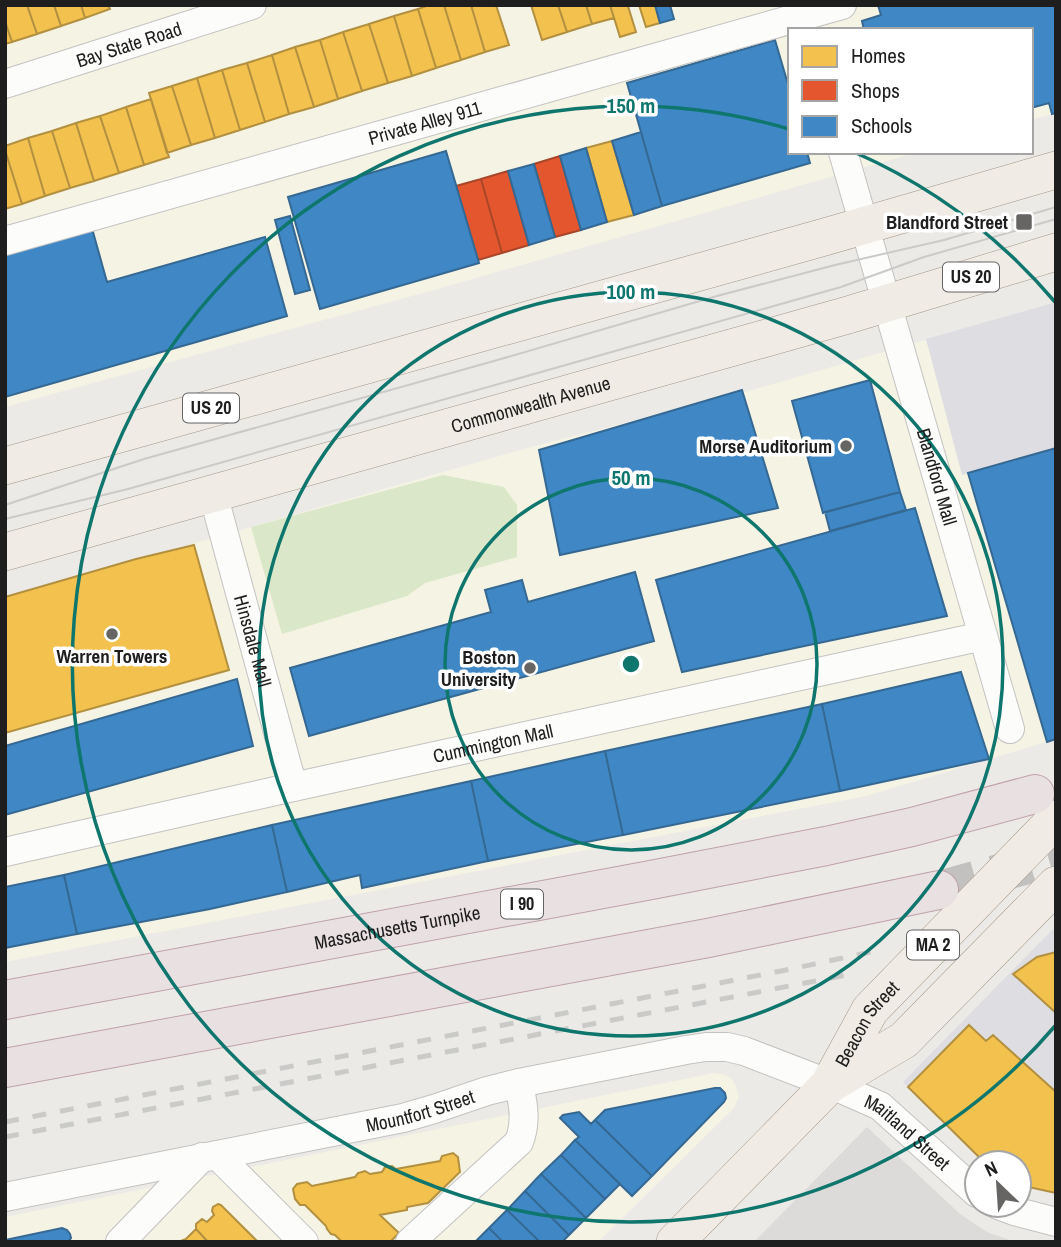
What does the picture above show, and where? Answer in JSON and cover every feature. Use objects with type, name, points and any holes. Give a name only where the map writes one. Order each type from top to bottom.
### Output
[{"type":"highway","name":"Massachusetts Turnpike","points":[[5,1000],[782,855],[912,827],[1045,807]]},
{"type":"highway","points":[[5,1068],[695,941],[939,890]]},
{"type":"main road","name":"US 20","points":[[5,466],[1056,170]]},
{"type":"main road","name":"Commonwealth Avenue","points":[[5,552],[839,317],[1056,253]]},
{"type":"main road","name":"Beacon Street","points":[[830,1084],[870,1010],[1045,807]]},
{"type":"main road","name":"Beacon Street","points":[[675,1242],[830,1084],[904,1040],[1056,885]]},
{"type":"street","name":"Bay State Road","points":[[5,83],[252,5]]},
{"type":"street","name":"Private Alley 911","points":[[5,241],[842,5]]},
{"type":"street","name":"Blandford Mall","points":[[844,154],[1010,729]]},
{"type":"street","name":"Hinsdale Mall","points":[[213,494],[293,787]]},
{"type":"street","name":"Cummington Mall","points":[[5,852],[983,636]]},
{"type":"street","name":"Mountfort Street","points":[[5,1197],[403,1118],[519,1083],[686,1050],[720,1046],[744,1051],[830,1084]]},
{"type":"street","points":[[410,1242],[519,1142],[525,1113],[519,1083]]},
{"type":"street","name":"Maitland Street","points":[[830,1084],[880,1106],[963,1180]]},
{"type":"street","points":[[120,1242],[209,1156],[304,1242]]},
{"type":"street","points":[[1033,1216],[1056,1222]]},
{"type":"shaded area","points":[[5,5],[1056,5],[1056,113],[1033,119],[1033,28],[788,28],[788,154],[911,154],[434,290],[5,407]]},
{"type":"shaded area","name":"Boston University","points":[[1056,302],[1056,739],[866,796],[5,962],[5,597],[531,447],[742,393]]},
{"type":"shaded area","points":[[1056,302],[1056,448],[962,475],[926,339]]},
{"type":"shaded area","points":[[1056,926],[1056,1092],[994,1035],[986,1041],[969,1025],[908,1087],[903,1082]]},
{"type":"shaded area","points":[[714,1073],[732,1079],[739,1097],[734,1108],[598,1242],[5,1242],[5,1217]]},
{"type":"shaded area","points":[[867,1127],[963,1216],[963,1219],[968,1219],[987,1232],[1015,1242],[754,1242]]},
{"type":"green space","points":[[443,475],[504,487],[517,505],[517,557],[425,583],[407,596],[282,634],[251,527]]},
{"type":"building: Homes","points":[[5,5],[27,5],[37,34],[12,42],[5,21]]},
{"type":"building: Homes","points":[[27,5],[54,5],[61,26],[37,34]]},
{"type":"building: Homes","points":[[54,5],[81,5],[85,18],[61,26]]},
{"type":"building: Homes","points":[[81,5],[108,5],[110,9],[85,18]]},
{"type":"building: Homes","points":[[429,5],[444,5],[461,60],[436,68],[418,9]]},
{"type":"building: Homes","points":[[444,5],[471,5],[485,52],[461,60]]},
{"type":"building: Homes","points":[[471,5],[496,5],[509,45],[485,52]]},
{"type":"building: Homes","points":[[531,5],[558,5],[567,32],[542,40]]},
{"type":"building: Homes","points":[[558,5],[586,5],[592,24],[567,32]]},
{"type":"building: Homes","points":[[586,5],[610,5],[614,18],[592,24]]},
{"type":"building: Homes","points":[[610,5],[629,5],[636,32],[620,37]]},
{"type":"building: Homes","points":[[639,5],[655,5],[660,23],[646,27]]},
{"type":"building: Homes","points":[[418,9],[436,68],[412,76],[394,16]]},
{"type":"building: Homes","points":[[394,16],[412,76],[388,83],[369,24]]},
{"type":"building: Homes","points":[[5,21],[12,42],[5,44]]},
{"type":"building: Homes","points":[[369,24],[388,83],[362,91],[343,32]]},
{"type":"building: Homes","points":[[343,32],[362,91],[338,99],[320,40]]},
{"type":"building: Homes","points":[[320,40],[338,99],[314,107],[295,47]]},
{"type":"building: Homes","points":[[295,47],[314,107],[289,114],[272,55]]},
{"type":"building: Homes","points":[[272,55],[289,114],[265,122],[247,63]]},
{"type":"building: Homes","points":[[247,63],[265,122],[240,130],[222,70]]},
{"type":"building: Homes","points":[[222,70],[240,130],[215,138],[197,78]]},
{"type":"building: Homes","points":[[197,78],[215,138],[191,145],[172,86]]},
{"type":"building: Homes","points":[[172,86],[191,145],[167,153],[149,93]]},
{"type":"building: Homes","points":[[151,99],[169,157],[144,165],[126,107]]},
{"type":"building: Homes","points":[[126,107],[144,165],[119,173],[100,116]]},
{"type":"building: Homes","points":[[100,116],[119,173],[94,181],[76,123]]},
{"type":"building: Homes","points":[[76,123],[94,181],[70,188],[52,131]]},
{"type":"building: Homes","points":[[52,131],[70,188],[45,196],[28,138]]},
{"type":"building: Homes","points":[[28,138],[45,196],[22,204],[5,146]]},
{"type":"building: Homes","points":[[612,141],[634,215],[607,222],[586,148]]},
{"type":"building: Homes","points":[[5,150],[22,204],[5,209]]},
{"type":"building: Homes","name":"Warren Towers","points":[[194,545],[229,670],[5,733],[5,597]]},
{"type":"building: Homes","points":[[1056,952],[1056,1013],[1013,974],[1037,957]]},
{"type":"building: Homes","points":[[969,1025],[986,1041],[993,1035],[1056,1092],[1056,1193],[1033,1188],[1033,1149],[971,1149],[908,1087]]},
{"type":"building: Homes","points":[[453,1153],[458,1157],[460,1172],[428,1203],[380,1215],[399,1233],[390,1242],[342,1242],[331,1234],[305,1205],[300,1205],[295,1199],[293,1189],[297,1184],[307,1182],[312,1186],[355,1177],[365,1171],[370,1174],[382,1172],[385,1167],[392,1166],[396,1169],[440,1161],[442,1156]]},
{"type":"building: Homes","points":[[218,1204],[258,1242],[208,1242],[196,1229],[196,1224],[202,1219],[207,1222],[214,1215],[213,1207]]},
{"type":"building: Homes","points":[[196,1229],[208,1242],[178,1242],[186,1239]]},
{"type":"building: Shops","points":[[560,156],[581,230],[555,237],[534,164]]},
{"type":"building: Shops","points":[[508,171],[529,245],[502,253],[481,179]]},
{"type":"building: Shops","points":[[481,179],[502,253],[478,260],[456,186]]},
{"type":"building: Schools","points":[[655,5],[670,5],[674,19],[660,23]]},
{"type":"building: Schools","points":[[878,5],[1056,5],[1056,113],[1052,114],[1049,103],[1033,107],[1033,28],[864,28],[862,21],[881,15]]},
{"type":"building: Schools","points":[[775,40],[788,84],[788,154],[808,154],[810,163],[662,206],[627,83]]},
{"type":"building: Schools","points":[[641,132],[662,206],[634,215],[612,141]]},
{"type":"building: Schools","points":[[586,148],[607,222],[581,230],[560,156]]},
{"type":"building: Schools","points":[[446,151],[479,263],[320,309],[288,197]]},
{"type":"building: Schools","points":[[534,164],[555,237],[529,245],[508,171]]},
{"type":"building: Schools","points":[[86,207],[107,282],[265,237],[287,316],[5,397],[5,231]]},
{"type":"building: Schools","points":[[290,216],[310,290],[295,294],[275,220]]},
{"type":"building: Schools","name":"Morse Auditorium","points":[[870,380],[900,492],[823,513],[792,401]]},
{"type":"building: Schools","points":[[742,390],[778,508],[560,555],[539,450]]},
{"type":"building: Schools","points":[[1056,448],[1056,739],[1047,742],[968,473]]},
{"type":"building: Schools","points":[[900,492],[906,510],[830,531],[825,512]]},
{"type":"building: Schools","points":[[915,508],[947,616],[682,672],[656,580]]},
{"type":"building: Schools","points":[[635,572],[654,641],[309,736],[290,668],[491,612],[485,590],[522,580],[528,602]]},
{"type":"building: Schools","points":[[961,672],[989,759],[840,791],[822,704]]},
{"type":"building: Schools","points":[[237,679],[253,746],[5,815],[5,746]]},
{"type":"building: Schools","points":[[822,704],[840,791],[623,835],[605,751]]},
{"type":"building: Schools","points":[[605,751],[623,835],[488,861],[471,781]]},
{"type":"building: Schools","points":[[471,781],[488,861],[362,888],[360,875],[287,892],[272,825]]},
{"type":"building: Schools","points":[[272,825],[287,892],[77,934],[64,875]]},
{"type":"building: Schools","points":[[64,875],[77,934],[5,948],[5,887]]},
{"type":"building: Schools","points":[[720,1088],[725,1093],[724,1102],[652,1176],[595,1120],[605,1110]]},
{"type":"building: Schools","points":[[579,1112],[591,1124],[595,1120],[652,1176],[632,1196],[575,1140],[579,1137],[560,1118]]},
{"type":"building: Schools","points":[[575,1140],[620,1184],[605,1199],[561,1155]]},
{"type":"building: Schools","points":[[561,1155],[605,1199],[586,1218],[541,1174]]},
{"type":"building: Schools","points":[[541,1174],[586,1218],[569,1235],[525,1191]]},
{"type":"building: Schools","points":[[525,1191],[569,1235],[562,1242],[540,1242],[507,1210]]},
{"type":"building: Schools","points":[[507,1210],[540,1242],[503,1242],[489,1228]]},
{"type":"building: Schools","points":[[62,1228],[70,1234],[68,1242],[5,1242],[5,1240]]},
{"type":"building: Schools","points":[[489,1228],[503,1242],[475,1242]]},
{"type":"tunnel","points":[[939,890],[1056,857]]},
{"type":"tram line","points":[[5,505],[144,459],[717,296],[944,240],[1056,207]]},
{"type":"tram line","points":[[5,519],[128,489],[841,287],[924,257],[1056,219]]},
{"type":"railway","points":[[5,1122],[880,950]]},
{"type":"railway","points":[[5,1137],[857,973]]},
{"type":"place","name":"Blandford Street","points":[[1024,222]]},
{"type":"place","name":"Morse Auditorium","points":[[846,446]]},
{"type":"place","name":"Warren Towers","points":[[112,634]]},
{"type":"place","name":"Boston University","points":[[530,668]]}]
